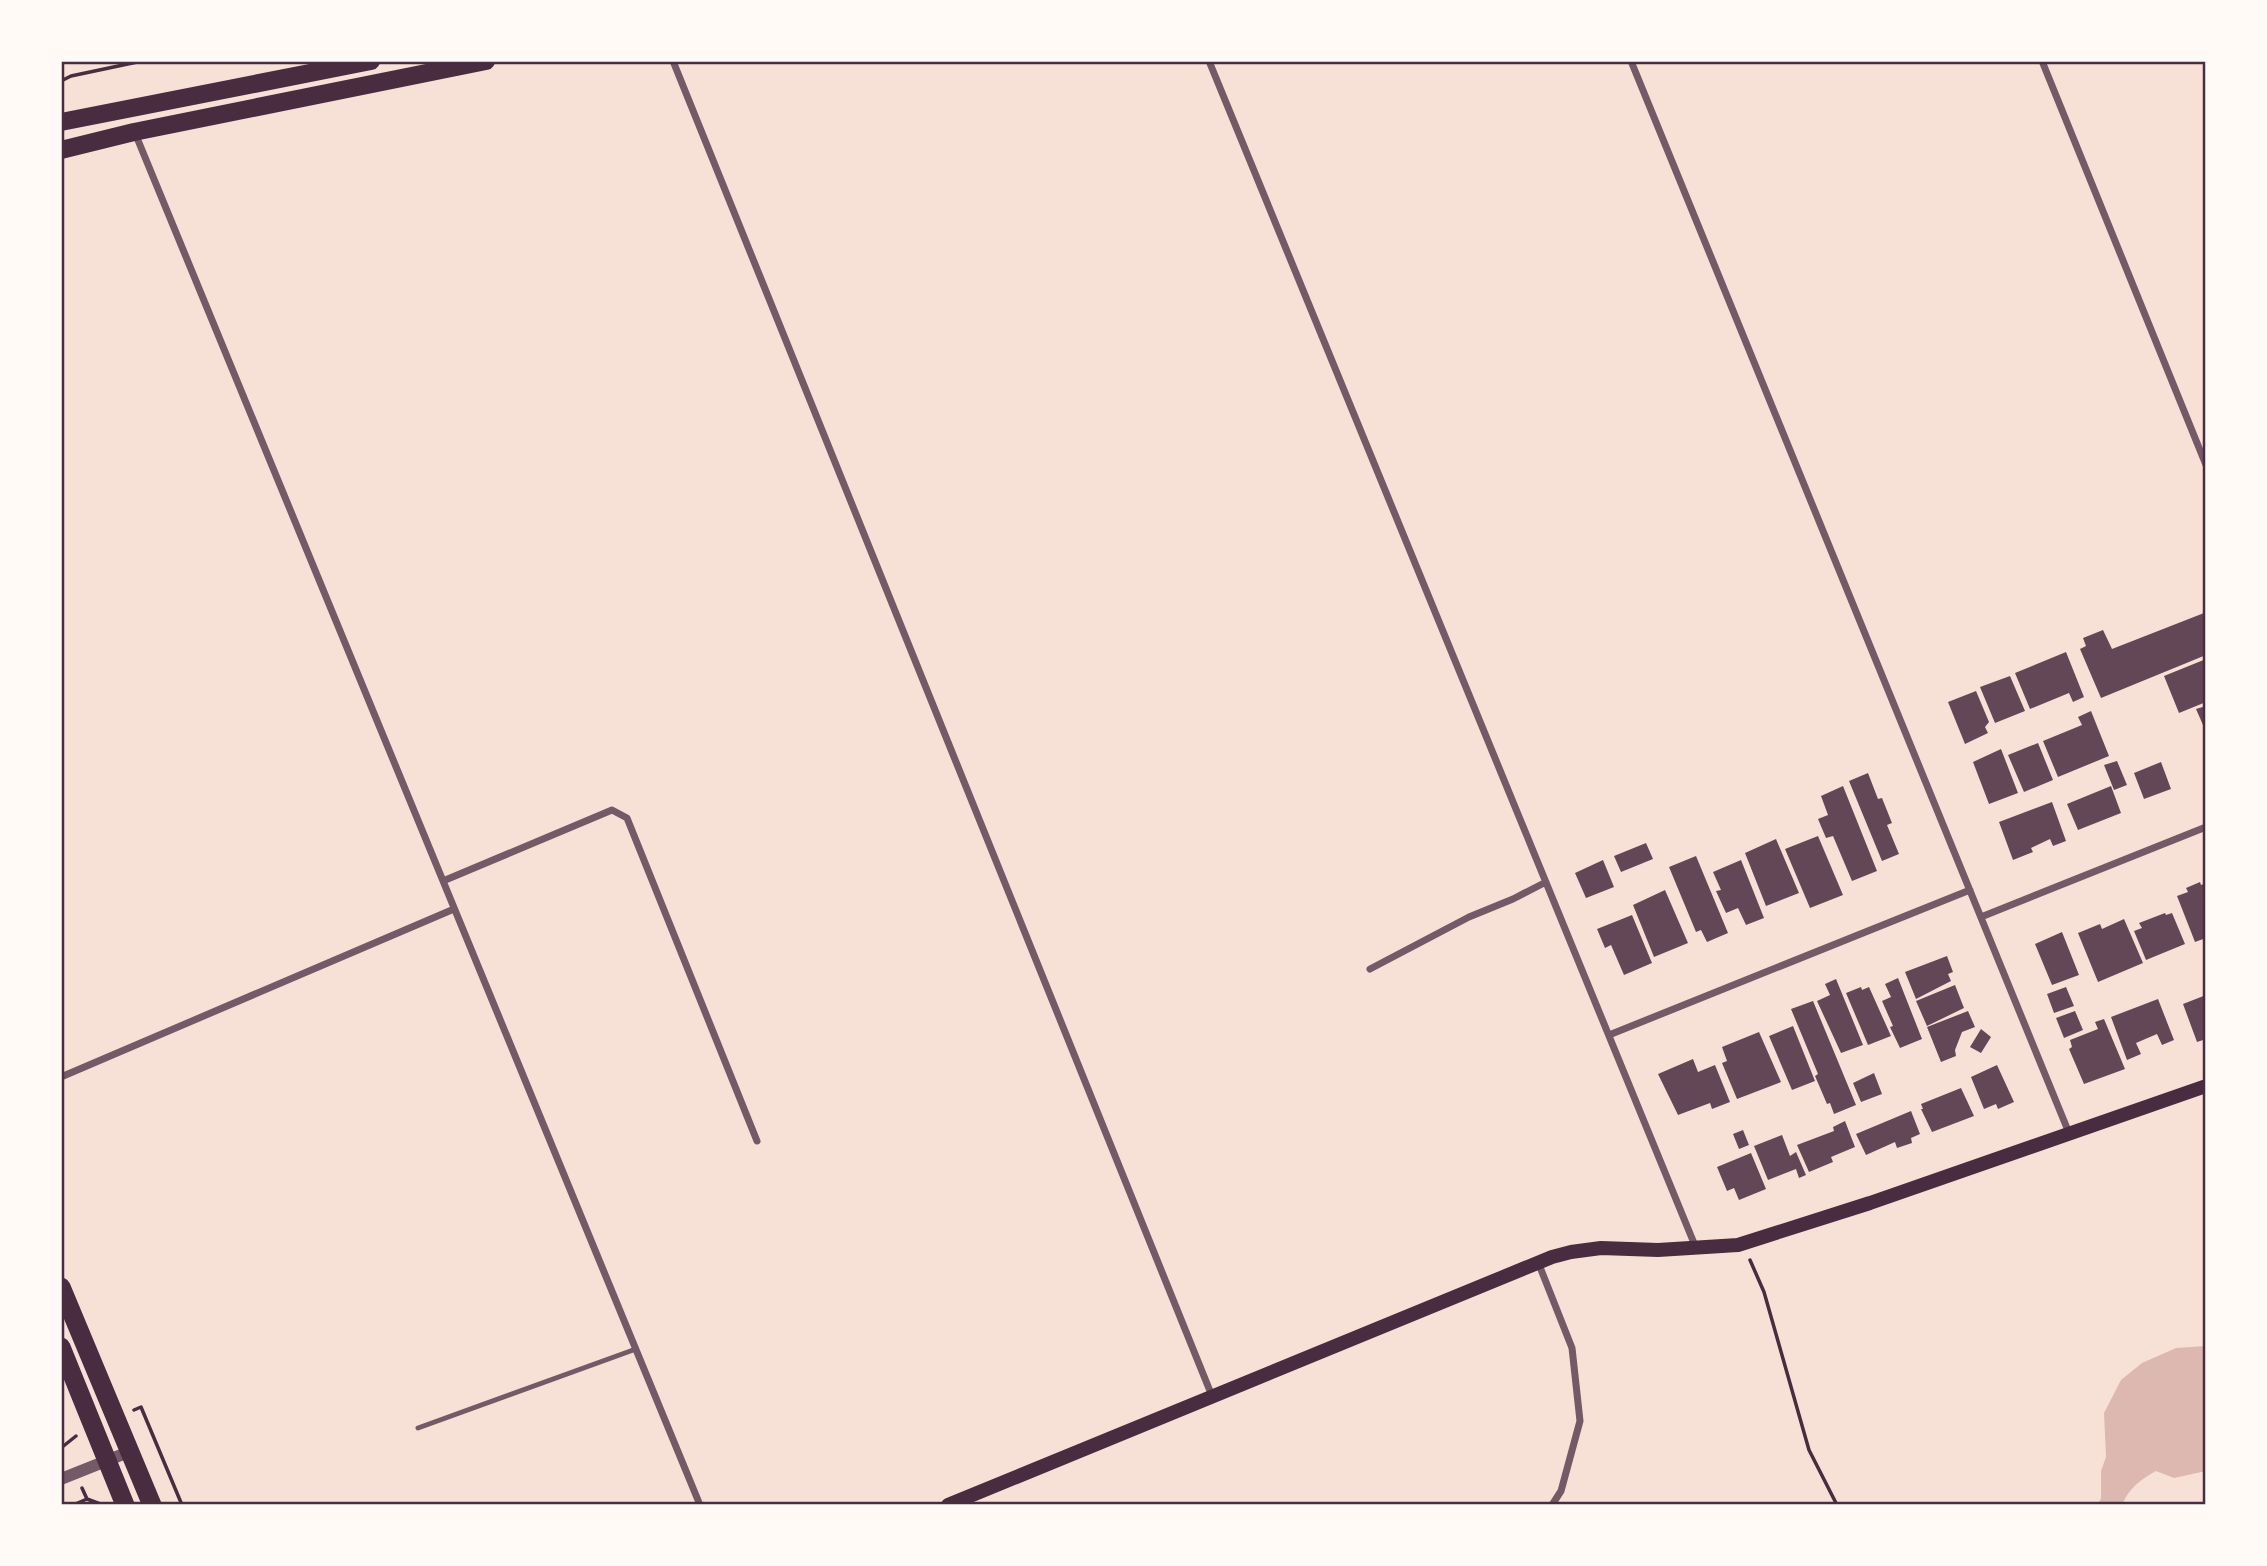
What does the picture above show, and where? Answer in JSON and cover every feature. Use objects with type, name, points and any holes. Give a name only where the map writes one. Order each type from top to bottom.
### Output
[{"type":"highway","points":[[61,1287],[152,1505]]},
{"type":"highway","points":[[61,1347],[125,1505]]},
{"type":"main road","points":[[61,122],[371,61]]},
{"type":"main road","points":[[61,150],[134,132],[486,61]]},
{"type":"main road","points":[[948,1505],[1538,1262],[1571,1252],[1601,1248],[1738,1245],[1870,1203],[2206,1086]]},
{"type":"street","points":[[673,61],[1212,1396]]},
{"type":"street","points":[[1209,61],[1696,1248]]},
{"type":"street","points":[[1632,61],[2069,1133]]},
{"type":"street","points":[[2042,61],[2206,465]]},
{"type":"street","points":[[134,132],[700,1505]]},
{"type":"street","points":[[443,881],[612,810],[627,818],[757,1141]]},
{"type":"street","points":[[1981,917],[2206,827]]},
{"type":"street","points":[[1370,969],[1469,917],[1546,882]]},
{"type":"street","points":[[1609,1035],[1970,890]]},
{"type":"street","points":[[61,1077],[454,909]]},
{"type":"street","points":[[1538,1262],[1572,1348],[1580,1422],[1561,1491],[1552,1505]]},
{"type":"street","points":[[61,1479],[131,1451]]},
{"type":"lane","points":[[418,1428],[636,1349]]},
{"type":"path","points":[[111,61],[113,68]]},
{"type":"path","points":[[61,81],[71,76],[142,61]]},
{"type":"path","points":[[1738,1245],[1753,1263],[1809,1450],[1837,1505]]},
{"type":"path","points":[[141,1407],[182,1505]]},
{"type":"path","points":[[61,1448],[74,1437]]},
{"type":"path","points":[[73,1505],[87,1499],[103,1505]]},
{"type":"shaded area","points":[[2206,1346],[2206,1471],[2174,1478],[2156,1471],[2136,1485],[2122,1505],[2098,1505],[2101,1498],[2101,1471],[2106,1457],[2104,1413],[2121,1380],[2142,1363],[2176,1348]]},
{"type":"building","points":[[2204,613],[2206,655],[2101,698],[2080,649],[2086,646],[2083,638],[2103,630],[2112,649]]},
{"type":"building","points":[[2066,652],[2084,697],[2073,702],[2069,693],[2030,709],[2015,673]]},
{"type":"building","points":[[2206,659],[2206,702],[2179,713],[2164,676]]},
{"type":"building","points":[[2010,676],[2025,711],[1995,723],[1980,687]]},
{"type":"building","points":[[1976,691],[1989,722],[1985,727],[1988,733],[1965,744],[1948,702]]},
{"type":"building","points":[[2206,706],[2206,732],[2196,709]]},
{"type":"building","points":[[2091,711],[2109,756],[2058,777],[2043,741],[2082,725],[2078,717]]},
{"type":"building","points":[[2038,743],[2053,780],[2024,792],[2008,755]]},
{"type":"building","points":[[2001,749],[2018,793],[1989,804],[1973,762]]},
{"type":"building","points":[[2117,761],[2127,785],[2114,790],[2104,765]]},
{"type":"building","points":[[2161,762],[2171,789],[2144,799],[2134,773]]},
{"type":"building","points":[[1868,773],[1878,799],[1882,798],[1892,823],[1887,825],[1899,854],[1882,861],[1849,781]]},
{"type":"building","points":[[1843,786],[1877,871],[1852,881],[1833,836],[1826,838],[1818,819],[1828,815],[1821,796]]},
{"type":"building","points":[[2111,786],[2121,813],[2078,830],[2067,804]]},
{"type":"building","points":[[2052,802],[2066,841],[2053,846],[2050,839],[2031,848],[2033,852],[2013,860],[1999,822]]},
{"type":"building","points":[[1818,836],[1843,895],[1810,908],[1785,849]]},
{"type":"building","points":[[1776,839],[1799,893],[1766,906],[1745,853]]},
{"type":"building","points":[[1646,843],[1653,859],[1621,872],[1614,856]]},
{"type":"building","points":[[1696,856],[1728,933],[1707,942],[1701,930],[1696,932],[1669,867]]},
{"type":"building","points":[[1603,860],[1614,887],[1586,898],[1575,873]]},
{"type":"building","points":[[1741,860],[1764,918],[1746,925],[1738,908],[1726,913],[1716,891],[1721,890],[1713,872]]},
{"type":"building","points":[[2200,882],[2201,885],[2206,883],[2206,938],[2195,942],[2177,896],[2188,892],[2186,888]]},
{"type":"building","points":[[1665,890],[1688,943],[1654,957],[1633,905]]},
{"type":"building","points":[[2172,913],[2185,944],[2146,960],[2134,931],[2142,928],[2139,923]]},
{"type":"building","points":[[1632,915],[1652,963],[1624,975],[1611,945],[1605,948],[1597,929]]},
{"type":"building","points":[[2124,919],[2143,963],[2098,982],[2078,933],[2100,924],[2102,929]]},
{"type":"building","points":[[2062,932],[2079,975],[2052,985],[2035,944]]},
{"type":"building","points":[[1947,956],[1953,972],[1948,974],[1951,981],[1916,999],[1905,972]]},
{"type":"building","points":[[1898,978],[1922,1039],[1900,1048],[1882,1001],[1891,997],[1885,984]]},
{"type":"building","points":[[1836,979],[1863,1045],[1841,1053],[1817,1001],[1830,995],[1825,984]]},
{"type":"building","points":[[1955,985],[1964,1008],[1927,1026],[1916,1001]]},
{"type":"building","points":[[1861,987],[1862,990],[1869,987],[1891,1036],[1868,1045],[1846,993]]},
{"type":"building","points":[[2066,987],[2074,1006],[2054,1013],[2047,994]]},
{"type":"building","points":[[2206,995],[2206,1039],[2197,1042],[2183,1004]]},
{"type":"building","points":[[2158,999],[2174,1040],[2162,1045],[2157,1034],[2136,1043],[2141,1054],[2127,1060],[2111,1017]]},
{"type":"building","points":[[1813,1001],[1856,1105],[1834,1114],[1815,1076],[1818,1074],[1791,1009]]},
{"type":"building","points":[[1968,1011],[1975,1027],[1962,1032],[1955,1050],[1956,1056],[1941,1062],[1927,1027]]},
{"type":"building","points":[[2075,1011],[2083,1030],[2064,1038],[2056,1018]]},
{"type":"building","points":[[2104,1019],[2125,1069],[2084,1084],[2069,1049],[2072,1047],[2070,1040],[2098,1029],[2095,1022]]},
{"type":"building","points":[[1793,1026],[1815,1081],[1792,1090],[1769,1036]]},
{"type":"building","points":[[1981,1029],[1991,1037],[1981,1053],[1970,1047]]},
{"type":"building","points":[[1759,1032],[1781,1082],[1737,1099],[1722,1063],[1727,1061],[1722,1047]]},
{"type":"building","points":[[1693,1059],[1698,1072],[1715,1065],[1730,1102],[1712,1109],[1710,1103],[1678,1115],[1658,1074]]},
{"type":"building","points":[[1997,1065],[2014,1102],[1998,1109],[1996,1104],[1984,1109],[1971,1077]]},
{"type":"building","points":[[1874,1073],[1882,1094],[1861,1102],[1853,1083]]},
{"type":"building","points":[[1961,1088],[1974,1116],[1932,1132],[1921,1104]]},
{"type":"building","points":[[1911,1111],[1920,1134],[1911,1138],[1912,1143],[1897,1148],[1895,1142],[1866,1155],[1856,1134]]},
{"type":"building","points":[[1845,1121],[1855,1147],[1831,1157],[1833,1162],[1809,1172],[1797,1145],[1834,1131],[1833,1127]]},
{"type":"building","points":[[1743,1130],[1749,1145],[1739,1149],[1733,1134]]},
{"type":"building","points":[[1782,1135],[1790,1156],[1796,1152],[1806,1175],[1799,1178],[1796,1169],[1768,1180],[1754,1146]]},
{"type":"building","points":[[1751,1153],[1766,1189],[1739,1200],[1734,1188],[1727,1191],[1717,1167]]}]
